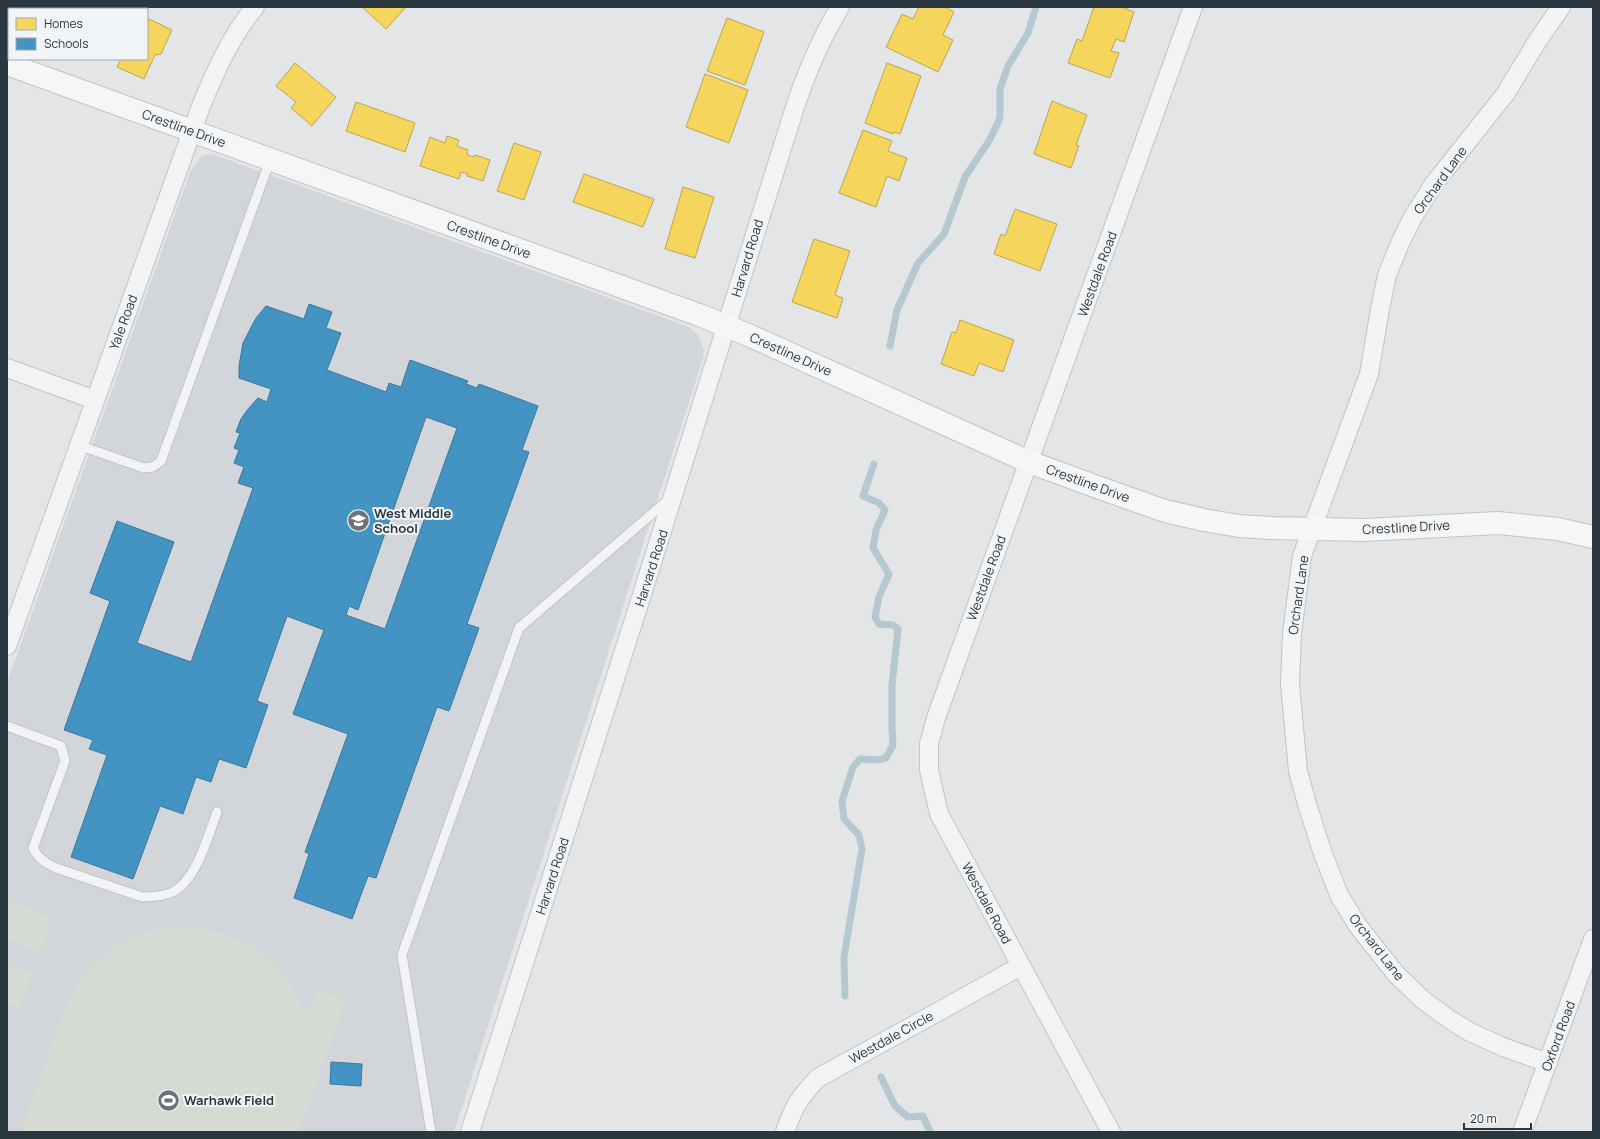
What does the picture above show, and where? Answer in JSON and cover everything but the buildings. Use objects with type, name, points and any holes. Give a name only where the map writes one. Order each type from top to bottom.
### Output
[{"type":"street","name":"Yale Road","points":[[7,646],[191,131],[214,74],[233,39],[255,7]]},
{"type":"street","name":"Harvard Road","points":[[470,1132],[674,495],[806,72],[823,35],[840,7]]},
{"type":"street","name":"Westdale Road","points":[[1111,1132],[939,814],[929,770],[929,744],[936,718],[1193,7]]},
{"type":"street","name":"Orchard Lane","points":[[1548,1063],[1504,1047],[1470,1032],[1449,1019],[1423,1000],[1396,974],[1358,926],[1339,895],[1322,851],[1307,804],[1298,771],[1290,684],[1292,633],[1302,556],[1369,374],[1387,275],[1413,217],[1433,185],[1506,93],[1538,40],[1561,7]]},
{"type":"street","name":"Crestline Drive","points":[[7,64],[726,326],[1029,462],[1165,511],[1239,526],[1365,530],[1475,523],[1498,523],[1558,529],[1593,537]]},
{"type":"street","points":[[7,368],[95,400]]},
{"type":"street","name":"Oxford Road","points":[[1522,1132],[1593,939]]},
{"type":"street","name":"Westdale Circle","points":[[785,1132],[796,1105],[802,1095],[818,1078],[1021,966]]},
{"type":"lane","points":[[78,445],[144,468],[153,467],[161,461],[270,160]]},
{"type":"lane","points":[[431,1132],[402,955],[519,628],[674,495]]},
{"type":"lane","points":[[7,726],[61,746],[65,761],[33,848],[43,861],[56,868],[142,897],[173,892],[188,878],[200,859],[217,812]]},
{"type":"shaded area","name":"West Middle School","points":[[208,154],[215,155],[689,327],[698,335],[704,351],[454,1132],[7,1132],[7,683],[191,170],[202,156]]},
{"type":"shaded area","points":[[7,901],[52,917],[40,952],[7,940]]},
{"type":"shaded area","points":[[173,928],[190,928],[223,934],[253,948],[266,958],[289,983],[304,1010],[310,1012],[317,990],[346,1000],[299,1132],[21,1132],[64,1011],[82,978],[106,953],[121,944],[137,936]]},
{"type":"shaded area","points":[[7,965],[32,974],[20,1008],[7,1004]]},
{"type":"waterway","points":[[890,346],[897,310],[918,263],[944,234],[965,177],[989,141],[1000,118],[1000,89],[1008,66],[1028,33],[1036,7]]},
{"type":"waterway","points":[[845,996],[844,957],[862,849],[859,835],[844,819],[842,801],[853,767],[860,759],[877,760],[886,758],[893,745],[892,685],[898,629],[893,625],[879,624],[875,617],[879,597],[889,574],[873,548],[876,530],[885,510],[879,503],[863,496],[874,464]]},
{"type":"waterway","points":[[881,1077],[895,1106],[908,1117],[923,1116],[930,1132]]},
{"type":"place","name":"West Middle School","points":[[358,520]]},
{"type":"place","name":"Warhawk Field","points":[[168,1100]]}]
